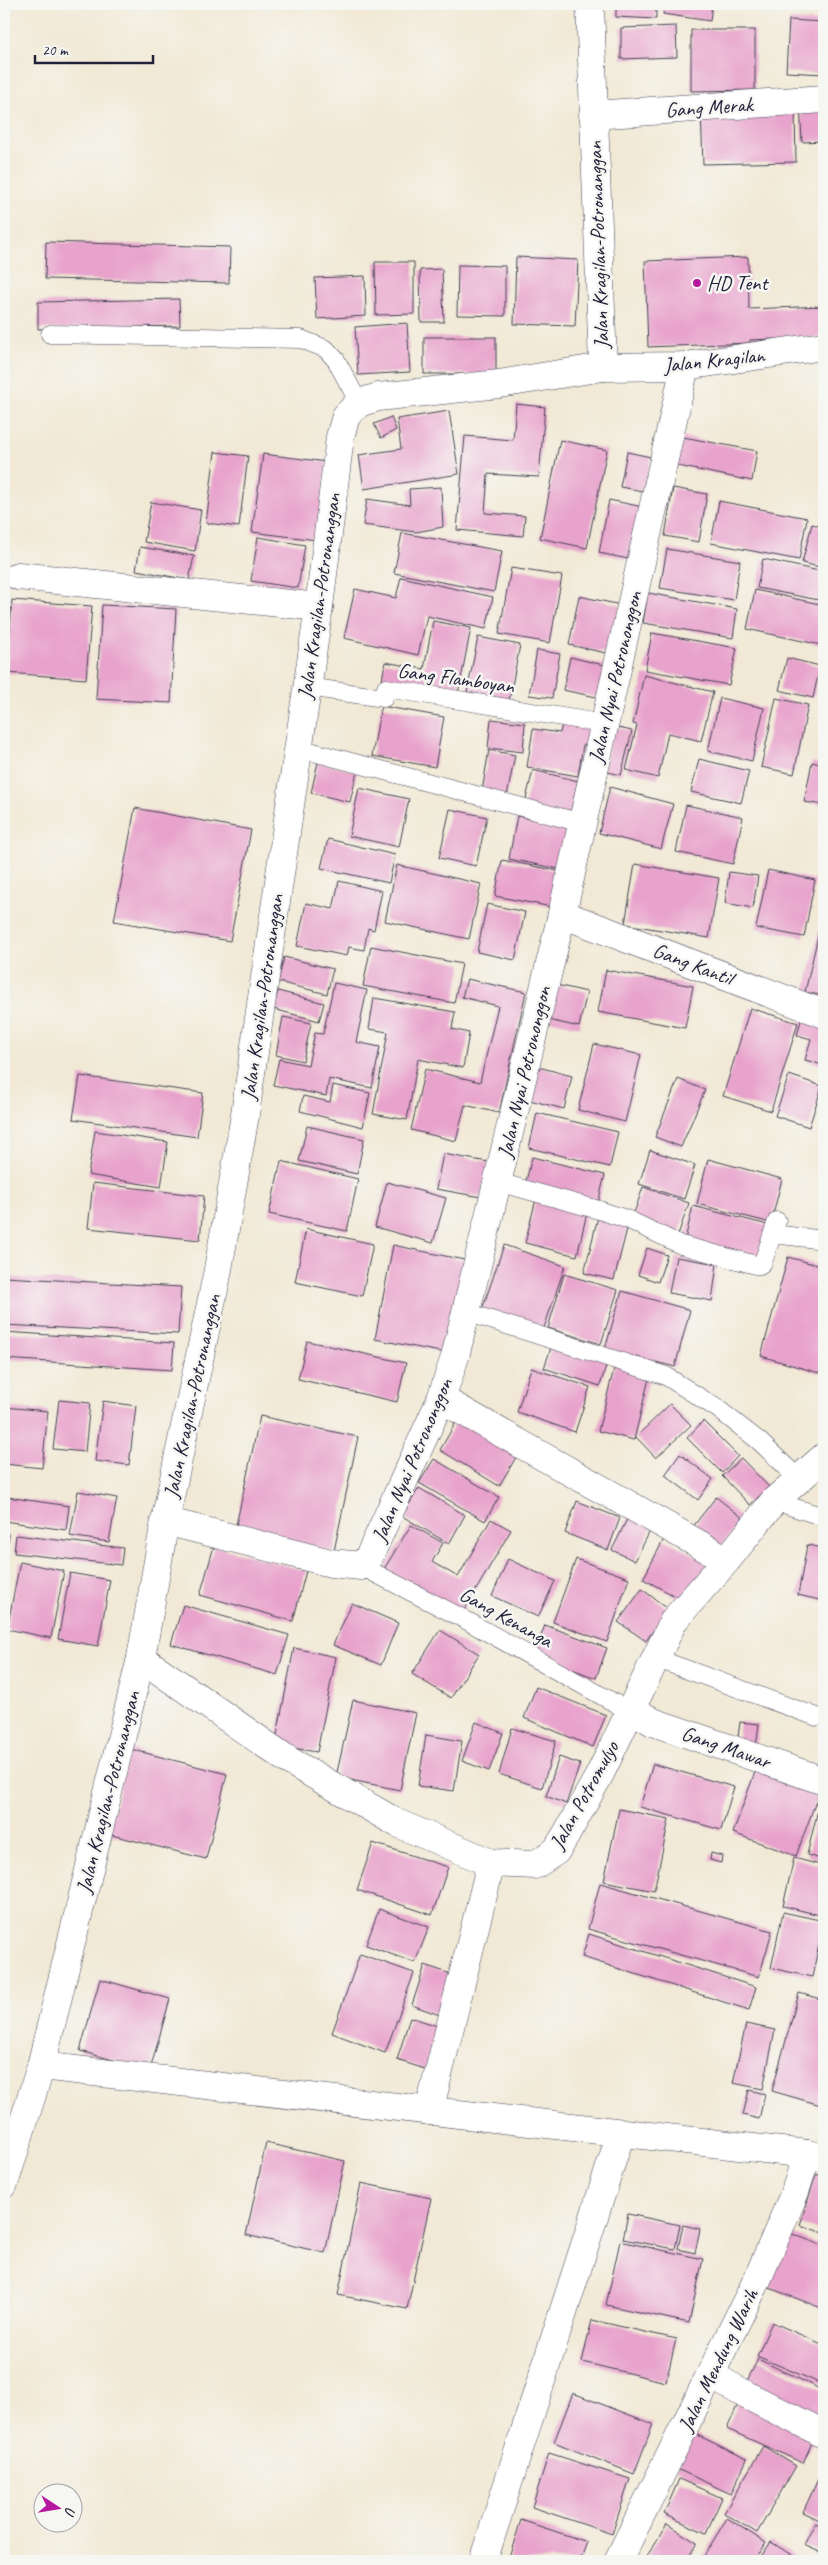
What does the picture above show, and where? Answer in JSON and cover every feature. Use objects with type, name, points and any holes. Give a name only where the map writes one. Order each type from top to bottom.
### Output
[{"type":"street","name":"Jalan Kragilan-Potronanggan","points":[[4,2184],[41,2066],[141,1658],[165,1522],[217,1275],[244,1121],[319,607],[340,437],[346,416],[359,403],[378,397],[499,384],[603,367],[590,4]]},
{"type":"street","name":"Gang Merak","points":[[593,115],[824,99]]},
{"type":"street","name":"Jalan Kragilan","points":[[603,367],[685,366],[824,346]]},
{"type":"street","name":"Jalan Nyai Potrononggon","points":[[165,1522],[331,1563],[361,1566],[369,1557],[441,1399],[466,1312],[562,914],[685,366]]},
{"type":"street","points":[[18,576],[319,607]]},
{"type":"street","name":"Gang Kantil","points":[[562,914],[824,1014]]},
{"type":"street","points":[[441,1399],[727,1560]]},
{"type":"street","name":"Jalan Potromulyo","points":[[141,1658],[288,1760],[397,1823],[491,1863],[519,1866],[535,1865],[556,1851],[600,1774],[674,1620],[727,1560],[774,1501],[824,1457]]},
{"type":"street","name":"Gang Mawar","points":[[630,1710],[653,1722],[824,1781]]},
{"type":"street","points":[[429,2112],[491,1863]]},
{"type":"street","points":[[41,2066],[816,2156]]},
{"type":"street","points":[[483,2561],[621,2133]]},
{"type":"street","name":"Jalan Mendung Warih","points":[[618,2561],[758,2280],[795,2192],[816,2156]]},
{"type":"street","points":[[711,2375],[824,2434]]},
{"type":"lane","points":[[50,334],[300,340],[326,349],[336,360],[359,403]]},
{"type":"lane","name":"Gang Flamboyan","points":[[307,687],[384,698],[386,688],[604,724]]},
{"type":"lane","points":[[298,748],[582,823]]},
{"type":"lane","points":[[498,1182],[599,1210],[629,1220],[681,1244],[756,1265],[760,1265],[763,1262],[775,1228],[824,1240]]},
{"type":"lane","points":[[466,1312],[666,1376],[718,1409],[758,1441],[800,1479]]},
{"type":"lane","points":[[774,1501],[824,1517]]},
{"type":"lane","name":"Gang Kenanga","points":[[361,1566],[462,1618],[630,1710]]},
{"type":"lane","points":[[656,1658],[817,1717]]},
{"type":"building","points":[[616,4],[656,4],[656,19],[616,17]]},
{"type":"building","points":[[665,4],[712,4],[710,21],[663,14]]},
{"type":"building","points":[[792,4],[824,4],[824,7],[792,7]]},
{"type":"building","points":[[789,20],[824,22],[824,74],[786,72]]},
{"type":"building","points":[[676,26],[677,57],[621,59],[621,28]]},
{"type":"building","points":[[691,30],[755,30],[755,90],[691,91]]},
{"type":"building","points":[[824,102],[824,141],[802,142],[800,103]]},
{"type":"building","points":[[795,109],[796,162],[703,164],[701,111]]},
{"type":"building","points":[[46,242],[230,247],[229,283],[45,279]]},
{"type":"building","points":[[516,257],[578,260],[575,326],[514,324]]},
{"type":"building","name":"HD Tent","points":[[748,257],[749,309],[824,306],[824,337],[750,340],[750,343],[648,347],[645,261]]},
{"type":"building","points":[[375,262],[414,262],[414,314],[376,315]]},
{"type":"building","points":[[458,265],[505,266],[505,316],[457,315]]},
{"type":"building","points":[[442,269],[444,322],[421,322],[420,270]]},
{"type":"building","points":[[365,276],[366,316],[317,319],[315,278]]},
{"type":"building","points":[[179,299],[180,326],[38,329],[38,302]]},
{"type":"building","points":[[407,323],[410,372],[358,375],[355,327]]},
{"type":"building","points":[[424,337],[496,337],[496,374],[424,374]]},
{"type":"building","points":[[516,404],[545,407],[539,477],[488,474],[485,513],[525,516],[523,536],[457,530],[465,436],[513,440]]},
{"type":"building","points":[[449,411],[459,474],[364,489],[359,455],[401,449],[397,419]]},
{"type":"building","points":[[391,417],[396,430],[381,438],[374,424]]},
{"type":"building","points":[[678,436],[757,451],[752,481],[673,465]]},
{"type":"building","points":[[560,440],[607,450],[587,548],[540,538]]},
{"type":"building","points":[[215,452],[248,456],[239,527],[206,523]]},
{"type":"building","points":[[627,452],[651,457],[643,491],[620,487]]},
{"type":"building","points":[[263,454],[327,462],[317,540],[252,532]]},
{"type":"building","points":[[441,487],[443,527],[416,532],[363,525],[367,499],[410,505],[409,489]]},
{"type":"building","points":[[673,488],[707,494],[699,542],[665,536]]},
{"type":"building","points":[[609,500],[643,507],[633,560],[599,553]]},
{"type":"building","points":[[719,501],[807,518],[799,560],[711,543]]},
{"type":"building","points":[[151,502],[201,510],[195,551],[144,542]]},
{"type":"building","points":[[812,524],[824,527],[824,568],[802,563]]},
{"type":"building","points":[[402,533],[502,551],[494,592],[394,573]]},
{"type":"building","points":[[258,537],[305,545],[298,588],[251,581]]},
{"type":"building","points":[[140,547],[194,556],[189,580],[136,570]]},
{"type":"building","points":[[667,549],[740,561],[734,600],[660,588]]},
{"type":"building","points":[[763,559],[824,572],[824,601],[757,588]]},
{"type":"building","points":[[511,568],[562,576],[550,643],[499,634]]},
{"type":"building","points":[[401,577],[493,597],[486,629],[427,616],[418,655],[344,638],[355,589],[396,598]]},
{"type":"building","points":[[755,590],[824,605],[824,632],[821,645],[747,629]]},
{"type":"building","points":[[648,593],[737,609],[733,638],[643,623]]},
{"type":"building","points":[[579,596],[621,605],[611,654],[569,645]]},
{"type":"building","points":[[12,600],[92,606],[86,679],[7,673]]},
{"type":"building","points":[[102,605],[176,609],[171,703],[96,699]]},
{"type":"building","points":[[433,621],[471,628],[458,694],[382,681],[385,662],[424,669]]},
{"type":"building","points":[[652,633],[737,648],[729,685],[645,670]]},
{"type":"building","points":[[478,637],[520,645],[509,701],[467,692]]},
{"type":"building","points":[[537,650],[560,654],[552,698],[529,695]]},
{"type":"building","points":[[570,657],[608,666],[601,698],[563,690]]},
{"type":"building","points":[[787,658],[820,666],[813,698],[779,690]]},
{"type":"building","points":[[644,675],[713,692],[701,741],[668,733],[658,778],[626,770],[637,725],[633,724]]},
{"type":"building","points":[[720,698],[764,708],[752,761],[708,751]]},
{"type":"building","points":[[776,698],[808,705],[794,774],[761,767]]},
{"type":"building","points":[[381,706],[444,717],[435,767],[372,756]]},
{"type":"building","points":[[491,719],[525,723],[523,752],[488,748]]},
{"type":"building","points":[[563,719],[599,726],[596,747],[583,745],[578,776],[527,767],[533,729],[560,733]]},
{"type":"building","points":[[614,727],[632,731],[621,775],[603,771]]},
{"type":"building","points":[[489,750],[515,755],[507,796],[482,791]]},
{"type":"building","points":[[699,759],[749,771],[741,803],[691,792]]},
{"type":"building","points":[[318,762],[357,772],[350,802],[311,793]]},
{"type":"building","points":[[812,762],[824,765],[824,805],[804,802]]},
{"type":"building","points":[[533,770],[578,781],[569,818],[524,807]]},
{"type":"building","points":[[610,787],[673,804],[661,849],[599,833]]},
{"type":"building","points":[[359,788],[409,799],[399,847],[349,836]]},
{"type":"building","points":[[686,805],[743,817],[733,864],[676,852]]},
{"type":"building","points":[[135,808],[251,830],[230,941],[114,921]]},
{"type":"building","points":[[450,809],[487,817],[476,866],[439,858]]},
{"type":"building","points":[[517,816],[573,827],[564,870],[509,859]]},
{"type":"building","points":[[328,839],[395,855],[389,883],[321,868]]},
{"type":"building","points":[[502,860],[559,871],[552,907],[495,896]]},
{"type":"building","points":[[635,864],[719,878],[709,938],[625,924]]},
{"type":"building","points":[[397,865],[481,884],[469,939],[385,921]]},
{"type":"building","points":[[768,870],[815,880],[804,937],[756,928]]},
{"type":"building","points":[[729,872],[758,876],[753,908],[725,903]]},
{"type":"building","points":[[339,881],[382,891],[374,930],[368,928],[364,950],[349,947],[347,956],[297,946],[306,903],[333,909]]},
{"type":"building","points":[[487,904],[525,912],[515,960],[477,952]]},
{"type":"building","points":[[821,923],[824,924],[824,996],[805,992]]},
{"type":"building","points":[[371,946],[462,964],[454,1003],[363,986]]},
{"type":"building","points":[[284,957],[333,969],[327,994],[278,982]]},
{"type":"building","points":[[606,970],[693,986],[685,1028],[598,1012]]},
{"type":"building","points":[[467,979],[526,992],[499,1113],[465,1105],[456,1141],[411,1130],[425,1069],[480,1082],[498,1006],[462,997]]},
{"type":"building","points":[[334,983],[367,990],[356,1042],[380,1047],[372,1088],[329,1079],[326,1096],[273,1085],[279,1059],[308,1065],[315,1033],[323,1034]]},
{"type":"building","points":[[548,983],[587,992],[579,1027],[540,1018]]},
{"type":"building","points":[[278,991],[324,1003],[319,1021],[273,1009]]},
{"type":"building","points":[[374,998],[455,1012],[452,1029],[469,1033],[463,1068],[418,1059],[407,1120],[373,1114],[388,1032],[369,1029]]},
{"type":"building","points":[[750,1008],[798,1023],[771,1111],[723,1096]]},
{"type":"building","points":[[283,1017],[311,1023],[303,1061],[276,1055]]},
{"type":"building","points":[[802,1017],[824,1024],[823,1065],[805,1060],[811,1039],[797,1035]]},
{"type":"building","points":[[594,1044],[641,1055],[625,1122],[578,1110]]},
{"type":"building","points":[[531,1065],[572,1076],[564,1109],[522,1098]]},
{"type":"building","points":[[789,1075],[822,1086],[809,1127],[775,1116]]},
{"type":"building","points":[[80,1076],[203,1093],[197,1137],[73,1119]]},
{"type":"building","points":[[678,1079],[705,1090],[681,1147],[655,1137]]},
{"type":"building","points":[[333,1085],[370,1093],[363,1127],[300,1111],[303,1096],[330,1102]]},
{"type":"building","points":[[537,1113],[618,1132],[610,1167],[529,1148]]},
{"type":"building","points":[[307,1126],[364,1139],[357,1174],[299,1161]]},
{"type":"building","points":[[95,1131],[168,1142],[161,1187],[88,1175]]},
{"type":"building","points":[[650,1150],[695,1165],[684,1199],[639,1184]]},
{"type":"building","points":[[443,1154],[488,1162],[481,1197],[436,1189]]},
{"type":"building","points":[[532,1157],[605,1175],[598,1203],[525,1185]]},
{"type":"building","points":[[708,1159],[782,1179],[771,1223],[697,1204]]},
{"type":"building","points":[[281,1161],[358,1179],[347,1231],[269,1214]]},
{"type":"building","points":[[387,1182],[446,1198],[433,1243],[375,1227]]},
{"type":"building","points":[[93,1183],[204,1196],[200,1240],[88,1228]]},
{"type":"building","points":[[643,1187],[689,1203],[678,1235],[632,1219]]},
{"type":"building","points":[[537,1195],[588,1208],[577,1256],[525,1243]]},
{"type":"building","points":[[693,1206],[768,1225],[758,1263],[684,1244]]},
{"type":"building","points":[[599,1213],[629,1221],[614,1280],[584,1273]]},
{"type":"building","points":[[306,1229],[373,1244],[362,1296],[295,1282]]},
{"type":"building","points":[[393,1245],[469,1261],[450,1354],[375,1339]]},
{"type":"building","points":[[504,1245],[565,1266],[542,1334],[481,1313]]},
{"type":"building","points":[[647,1248],[667,1255],[658,1282],[638,1275]]},
{"type":"building","points":[[676,1257],[717,1264],[712,1301],[669,1293]]},
{"type":"building","points":[[788,1257],[824,1267],[824,1363],[822,1363],[819,1373],[761,1356]]},
{"type":"building","points":[[564,1274],[618,1290],[601,1344],[548,1328]]},
{"type":"building","points":[[4,1277],[181,1287],[178,1334],[4,1325]]},
{"type":"building","points":[[622,1291],[690,1310],[675,1367],[605,1349]]},
{"type":"building","points":[[4,1332],[174,1343],[172,1370],[4,1359]]},
{"type":"building","points":[[307,1341],[406,1363],[397,1402],[298,1379]]},
{"type":"building","points":[[553,1342],[608,1360],[600,1386],[544,1368]]},
{"type":"building","points":[[616,1361],[651,1370],[634,1440],[598,1431]]},
{"type":"building","points":[[531,1368],[590,1387],[575,1432],[517,1412]]},
{"type":"building","points":[[59,1400],[90,1403],[85,1452],[53,1449]]},
{"type":"building","points":[[103,1401],[136,1406],[129,1465],[95,1461]]},
{"type":"building","points":[[670,1404],[691,1425],[656,1458],[636,1437]]},
{"type":"building","points":[[4,1407],[48,1411],[42,1468],[4,1464]]},
{"type":"building","points":[[461,1413],[521,1449],[499,1486],[440,1450]]},
{"type":"building","points":[[260,1416],[358,1437],[334,1551],[235,1530]]},
{"type":"building","points":[[703,1421],[738,1456],[722,1473],[687,1438]]},
{"type":"building","points":[[680,1454],[713,1479],[698,1500],[665,1475]]},
{"type":"building","points":[[741,1458],[769,1487],[750,1505],[722,1476]]},
{"type":"building","points":[[434,1459],[499,1497],[485,1521],[419,1483]]},
{"type":"building","points":[[419,1488],[465,1515],[449,1544],[402,1516]]},
{"type":"building","points":[[78,1491],[117,1498],[109,1542],[70,1536]]},
{"type":"building","points":[[7,1497],[69,1506],[66,1530],[4,1521]]},
{"type":"building","points":[[716,1497],[743,1518],[718,1549],[692,1528]]},
{"type":"building","points":[[577,1501],[620,1518],[608,1550],[565,1533]]},
{"type":"building","points":[[631,1511],[654,1523],[635,1561],[612,1550]]},
{"type":"building","points":[[491,1519],[511,1530],[462,1614],[384,1569],[411,1525],[443,1543],[432,1562],[458,1577]]},
{"type":"building","points":[[4,1534],[9,1535],[5,1559],[4,1559]]},
{"type":"building","points":[[16,1535],[123,1548],[121,1565],[14,1553]]},
{"type":"building","points":[[664,1539],[710,1563],[688,1603],[643,1579]]},
{"type":"building","points":[[807,1545],[824,1548],[824,1601],[798,1595]]},
{"type":"building","points":[[214,1546],[306,1571],[293,1621],[200,1595]]},
{"type":"building","points":[[508,1559],[555,1581],[538,1617],[492,1596]]},
{"type":"building","points":[[576,1559],[629,1578],[607,1642],[553,1622]]},
{"type":"building","points":[[20,1562],[64,1571],[51,1638],[7,1629]]},
{"type":"building","points":[[70,1573],[110,1580],[98,1646],[58,1639]]},
{"type":"building","points":[[642,1589],[668,1609],[646,1641],[618,1622]]},
{"type":"building","points":[[352,1603],[398,1623],[381,1665],[333,1645]]},
{"type":"building","points":[[183,1605],[289,1635],[277,1675],[171,1644]]},
{"type":"building","points":[[545,1625],[607,1648],[596,1678],[534,1655]]},
{"type":"building","points":[[440,1630],[479,1654],[451,1698],[412,1674]]},
{"type":"building","points":[[294,1648],[336,1657],[317,1752],[275,1745]]},
{"type":"building","points":[[536,1687],[606,1715],[593,1747],[524,1718]]},
{"type":"building","points":[[353,1700],[416,1713],[400,1790],[336,1777]]},
{"type":"building","points":[[476,1722],[503,1733],[489,1771],[462,1761]]},
{"type":"building","points":[[740,1722],[759,1724],[756,1747],[737,1745]]},
{"type":"building","points":[[512,1728],[556,1741],[542,1788],[499,1774]]},
{"type":"building","points":[[426,1735],[462,1741],[454,1791],[418,1786]]},
{"type":"building","points":[[130,1749],[227,1774],[206,1859],[108,1834]]},
{"type":"building","points":[[559,1757],[580,1764],[566,1804],[546,1796]]},
{"type":"building","points":[[653,1764],[734,1787],[721,1830],[640,1807]]},
{"type":"building","points":[[756,1769],[819,1793],[796,1856],[733,1833]]},
{"type":"building","points":[[619,1809],[669,1819],[654,1891],[604,1881]]},
{"type":"building","points":[[818,1809],[824,1811],[824,1860],[807,1855]]},
{"type":"building","points":[[373,1843],[448,1867],[432,1915],[357,1890]]},
{"type":"building","points":[[711,1853],[722,1856],[721,1863],[710,1860]]},
{"type":"building","points":[[794,1858],[824,1866],[824,1916],[783,1906]]},
{"type":"building","points":[[600,1883],[772,1931],[759,1977],[588,1929]]},
{"type":"building","points":[[379,1909],[429,1927],[415,1963],[366,1945]]},
{"type":"building","points":[[783,1912],[824,1921],[812,1977],[771,1968]]},
{"type":"building","points":[[589,1934],[756,1987],[749,2010],[582,1957]]},
{"type":"building","points":[[360,1954],[414,1973],[385,2053],[332,2033]]},
{"type":"building","points":[[425,1965],[459,1977],[445,2017],[412,2005]]},
{"type":"building","points":[[100,1979],[170,1999],[150,2070],[80,2051]]},
{"type":"building","points":[[799,1993],[824,2000],[824,2106],[772,2091]]},
{"type":"building","points":[[410,2017],[444,2028],[431,2071],[397,2060]]},
{"type":"building","points":[[746,2024],[775,2030],[763,2089],[733,2083]]},
{"type":"building","points":[[749,2090],[765,2094],[759,2119],[743,2115]]},
{"type":"building","points":[[266,2143],[345,2161],[325,2253],[246,2235]]},
{"type":"building","points":[[816,2174],[824,2177],[824,2233],[800,2225]]},
{"type":"building","points":[[361,2183],[431,2198],[407,2309],[338,2295]]},
{"type":"building","points":[[628,2214],[680,2225],[675,2249],[623,2239]]},
{"type":"building","points":[[683,2225],[700,2229],[695,2253],[678,2249]]},
{"type":"building","points":[[787,2232],[824,2246],[824,2309],[767,2287]]},
{"type":"building","points":[[620,2241],[703,2259],[689,2323],[606,2305]]},
{"type":"building","points":[[592,2320],[676,2339],[666,2382],[582,2362]]},
{"type":"building","points":[[772,2322],[824,2345],[824,2385],[757,2356]]},
{"type":"building","points":[[758,2359],[824,2391],[824,2427],[743,2389]]},
{"type":"building","points":[[573,2393],[653,2424],[634,2474],[554,2442]]},
{"type":"building","points":[[741,2397],[817,2431],[803,2463],[727,2429]]},
{"type":"building","points":[[693,2433],[747,2459],[731,2494],[677,2469]]},
{"type":"building","points":[[763,2446],[796,2466],[757,2533],[724,2513]]},
{"type":"building","points":[[549,2453],[630,2479],[612,2534],[532,2507]]},
{"type":"building","points":[[824,2466],[824,2522],[803,2512]]},
{"type":"building","points":[[679,2479],[722,2498],[706,2533],[664,2514]]},
{"type":"building","points":[[727,2518],[766,2543],[755,2561],[701,2561]]},
{"type":"building","points":[[521,2520],[587,2542],[580,2561],[508,2561]]},
{"type":"building","points":[[815,2523],[824,2527],[824,2554],[804,2545]]},
{"type":"building","points":[[667,2524],[697,2543],[686,2561],[644,2561]]},
{"type":"building","points":[[771,2542],[801,2561],[758,2561]]},
{"type":"place","name":"HD Tent","points":[[697,283]]}]
